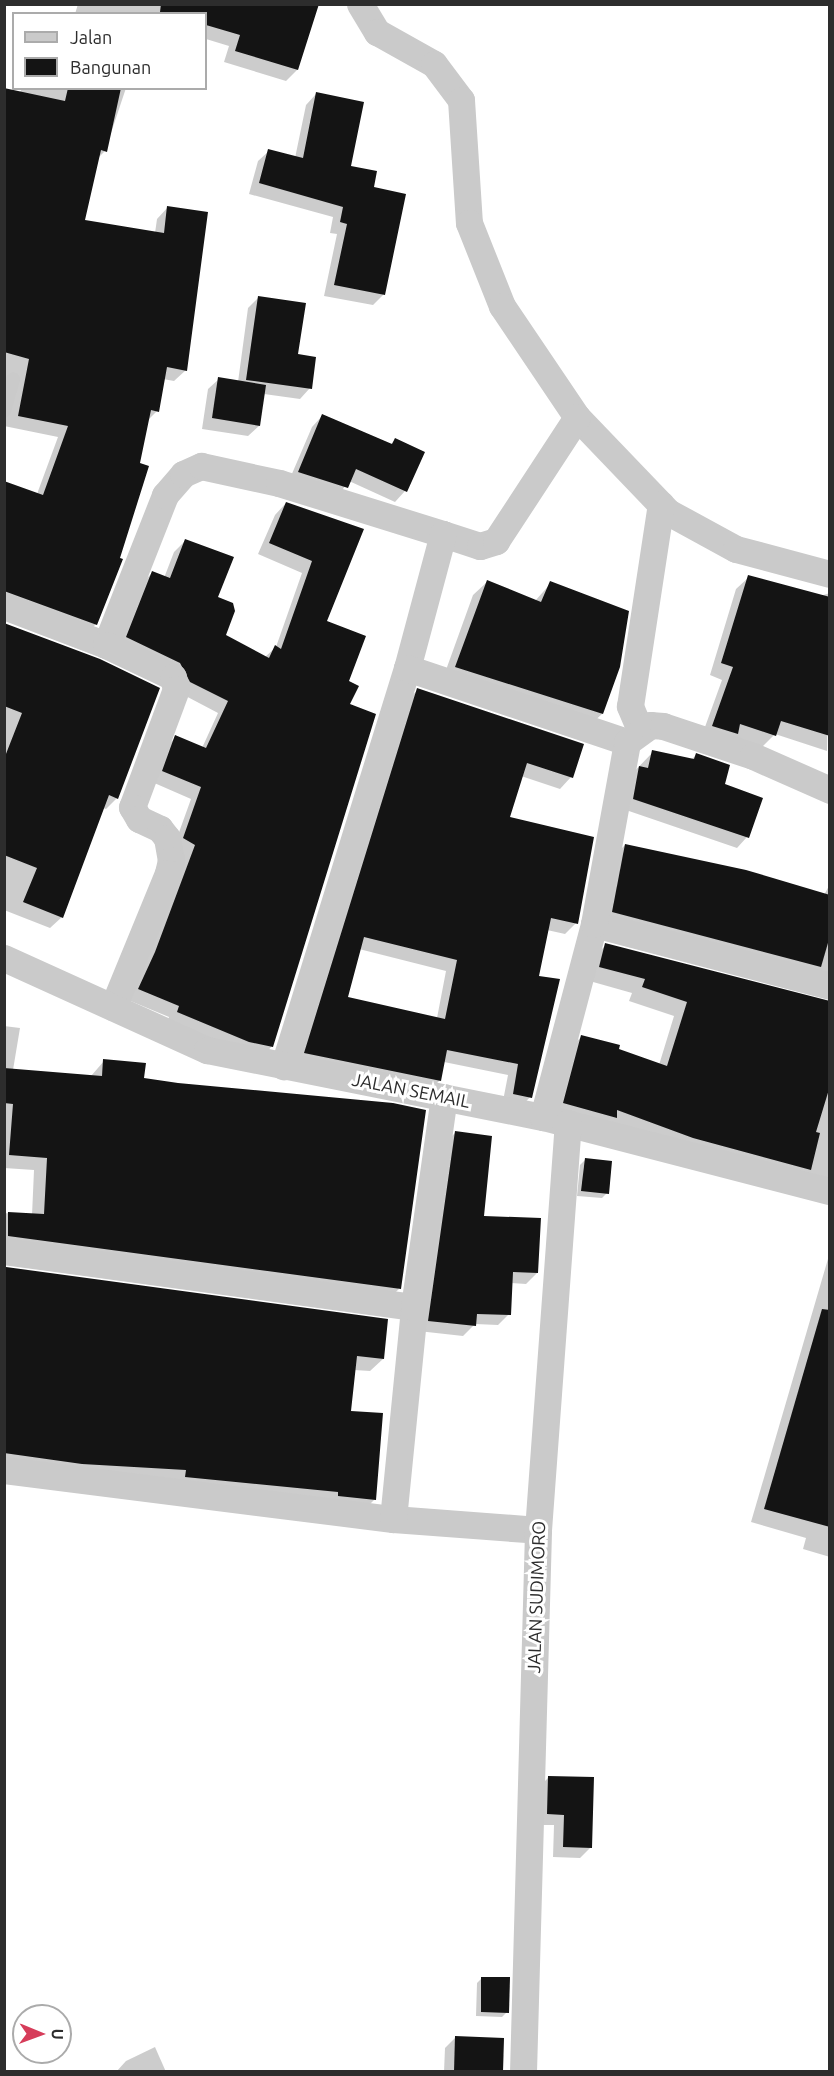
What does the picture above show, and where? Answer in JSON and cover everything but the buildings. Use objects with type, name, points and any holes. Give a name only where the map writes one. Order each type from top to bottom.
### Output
[{"type":"street","points":[[360,4],[377,32],[434,64],[461,100],[469,224],[502,306],[577,417],[661,504],[736,549],[830,574]]},
{"type":"street","points":[[106,645],[165,495],[183,474],[201,466],[279,483],[480,546],[496,541],[577,417]]},
{"type":"street","points":[[634,736],[630,706],[661,504]]},
{"type":"street","points":[[284,1066],[407,668],[443,534]]},
{"type":"street","points":[[4,606],[106,645],[173,677],[176,689],[132,807],[139,819],[160,829],[166,838],[171,860],[168,873],[113,1008]]},
{"type":"street","points":[[407,668],[634,736]]},
{"type":"street","points":[[634,736],[650,725],[663,726],[753,756],[830,790]]},
{"type":"street","name":"JALAN SUDIMORO","points":[[523,2072],[538,1530],[556,1120],[634,736]]},
{"type":"street","points":[[594,924],[830,986]]},
{"type":"street","name":"JALAN SEMAIL","points":[[4,958],[207,1050],[556,1120],[830,1191]]},
{"type":"street","points":[[393,1519],[414,1306],[444,1097]]},
{"type":"street","points":[[4,1251],[414,1306]]},
{"type":"street","points":[[4,1470],[393,1519],[538,1530]]},
{"type":"lane","points":[[4,411],[14,380]]}]
